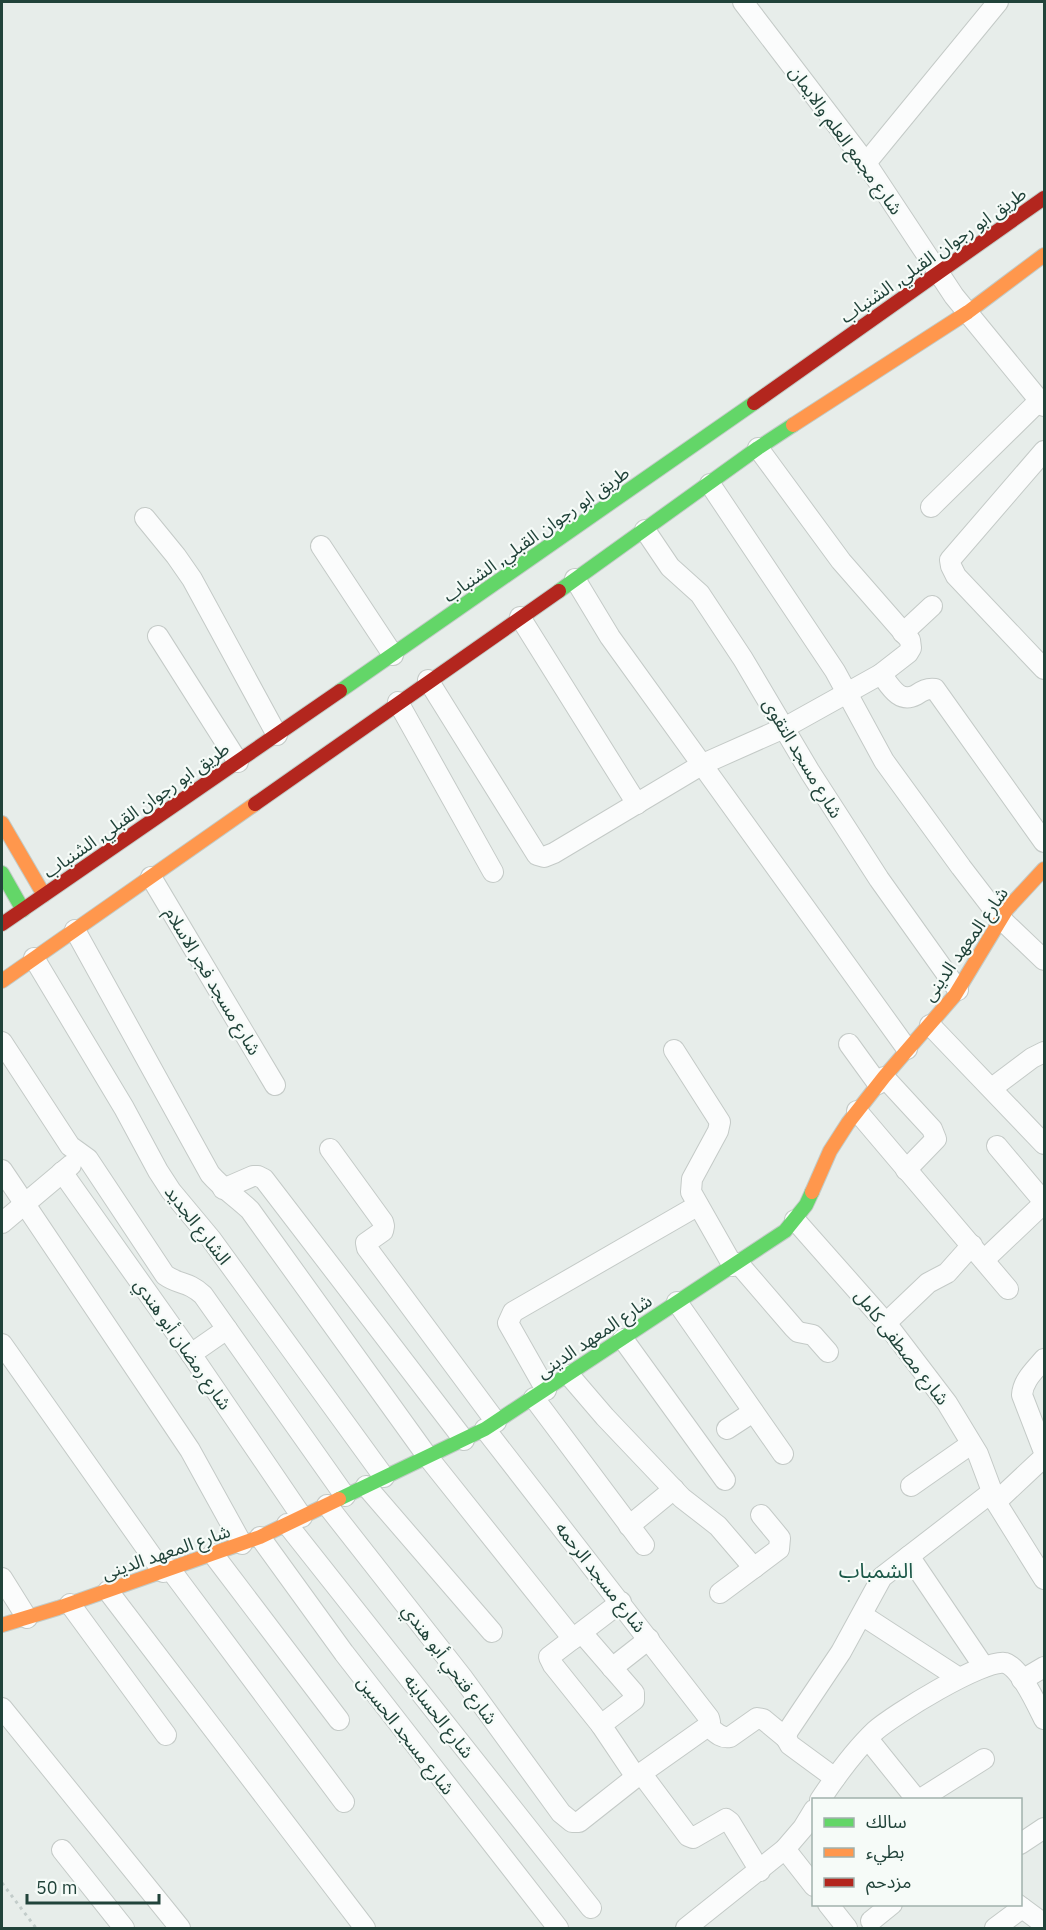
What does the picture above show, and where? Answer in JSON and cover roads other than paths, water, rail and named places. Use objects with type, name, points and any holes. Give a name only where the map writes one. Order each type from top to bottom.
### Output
[{"type":"street","name":"شارع مجمع العلم والايمان","points":[[742,2],[866,163],[946,284],[1042,403]]},
{"type":"street","points":[[866,163],[998,2]]},
{"type":"street","name":"طريق ابو رجوان القبلي, الشنباب","points":[[2,924],[393,655],[946,284],[1044,198]]},
{"type":"street","points":[[2,981],[645,530],[758,448],[968,312],[1044,255]]},
{"type":"street","points":[[931,507],[1042,403]]},
{"type":"street","points":[[428,681],[537,855],[544,858],[703,764],[784,728],[881,674],[911,648],[910,640],[841,561],[758,448]]},
{"type":"street","points":[[1044,451],[950,560],[956,576],[1044,669]]},
{"type":"street","points":[[710,484],[835,672],[884,761],[960,867],[1001,919],[1044,960]]},
{"type":"street","points":[[145,518],[192,579],[277,735]]},
{"type":"street","name":"شارع مسجد التقوى","points":[[645,530],[670,567],[700,594],[879,879],[958,990]]},
{"type":"street","points":[[321,546],[393,655]]},
{"type":"street","points":[[575,579],[610,637],[907,1049]]},
{"type":"street","points":[[903,633],[932,606]]},
{"type":"street","points":[[520,617],[637,804]]},
{"type":"street","points":[[158,636],[238,762]]},
{"type":"street","points":[[881,674],[894,690],[905,698],[926,689],[935,689],[1044,842]]},
{"type":"street","points":[[398,702],[493,872]]},
{"type":"street","points":[[2,823],[44,895]]},
{"type":"street","name":"شارع المعهد الدينى","points":[[2,1625],[70,1604],[251,1541],[427,1455],[464,1440],[540,1394],[785,1231],[795,1220],[814,1188],[830,1151],[857,1112],[881,1080],[958,990],[1007,909],[1044,869]]},
{"type":"street","points":[[2,873],[23,910]]},
{"type":"street","name":"شارع مسجد فجر الاسلام","points":[[151,877],[275,1085]]},
{"type":"street","points":[[75,930],[210,1174],[223,1189],[250,1210],[427,1455],[578,1636],[612,1668],[634,1693],[634,1700],[602,1725]]},
{"type":"street","name":"الشارع الجديد","points":[[34,958],[171,1191],[211,1239],[384,1478]]},
{"type":"street","points":[[930,1024],[1044,1144]]},
{"type":"street","points":[[2,1042],[70,1146],[85,1155],[165,1275],[172,1280],[190,1284],[202,1294],[345,1496]]},
{"type":"street","points":[[849,1044],[881,1080],[932,1130],[936,1139],[906,1170]]},
{"type":"street","points":[[674,1050],[720,1122],[718,1131],[692,1179],[691,1192],[698,1206],[735,1265],[798,1332],[813,1335],[828,1352]]},
{"type":"street","points":[[992,1088],[1032,1058],[1044,1052]]},
{"type":"street","points":[[857,1112],[1008,1288]]},
{"type":"street","points":[[886,1323],[928,1283],[978,1252],[1043,1198],[997,1146]]},
{"type":"street","name":"شارع مسجد الرحمه","points":[[330,1149],[384,1226],[382,1231],[368,1240],[367,1248],[491,1425],[709,1718],[708,1726]]},
{"type":"street","points":[[2,1223],[85,1155]]},
{"type":"street","name":"شارع مسجد الحسين","points":[[2,1170],[251,1541],[350,1662],[558,1929]]},
{"type":"street","name":"شارع رمضان أبو هندي","points":[[62,1172],[190,1354],[295,1521]]},
{"type":"street","points":[[223,1189],[253,1176],[264,1179],[464,1440]]},
{"type":"street","points":[[644,1545],[540,1394],[508,1323],[513,1312],[698,1206]]},
{"type":"street","name":"شارع مصطفى كامل","points":[[795,1220],[886,1323],[930,1378],[972,1444],[994,1497],[1041,1565]]},
{"type":"street","points":[[677,1302],[783,1454]]},
{"type":"street","points":[[190,1354],[226,1329]]},
{"type":"street","points":[[623,1338],[725,1480]]},
{"type":"street","points":[[2,1344],[166,1570],[344,1802]]},
{"type":"street","points":[[786,1738],[788,1731],[841,1652],[882,1577],[994,1497],[1044,1456],[1022,1395],[1027,1380],[1044,1359]]},
{"type":"street","points":[[569,1375],[605,1417],[682,1498],[718,1526],[754,1568]]},
{"type":"street","points":[[728,1429],[753,1412]]},
{"type":"street","points":[[911,1486],[972,1444]]},
{"type":"street","points":[[366,1486],[492,1632]]},
{"type":"street","points":[[629,1526],[674,1489]]},
{"type":"street","name":"شارع فتحي أبو هندي","points":[[327,1505],[462,1677],[561,1813],[572,1822],[579,1822],[638,1775]]},
{"type":"street","points":[[720,1593],[779,1549],[780,1538],[761,1515]]},
{"type":"street","name":"شارع الحساينه","points":[[295,1521],[591,1908]]},
{"type":"street","points":[[213,1554],[339,1720]]},
{"type":"street","points":[[909,1556],[984,1667]]},
{"type":"street","points":[[2,1578],[27,1618]]},
{"type":"street","points":[[108,1591],[365,1929]]},
{"type":"street","points":[[621,1602],[549,1659],[688,1836],[693,1838],[726,1819],[760,1871]]},
{"type":"street","points":[[70,1604],[166,1735]]},
{"type":"street","points":[[862,1615],[959,1678]]},
{"type":"street","points":[[612,1668],[649,1639]]},
{"type":"street","points":[[821,1798],[868,1739],[897,1715],[959,1678],[984,1667],[1006,1664],[1012,1666],[1044,1719]]},
{"type":"street","points":[[1022,1680],[1044,1667]]},
{"type":"street","points":[[2,1708],[180,1929]]},
{"type":"street","points":[[638,1775],[708,1726],[725,1738],[730,1737],[757,1718],[763,1719],[790,1744],[835,1778]]},
{"type":"street","points":[[868,1739],[916,1798]]},
{"type":"street","points":[[921,1798],[984,1759]]},
{"type":"street","points":[[689,1928],[785,1850],[812,1818]]},
{"type":"street","points":[[1022,1843],[1044,1828]]},
{"type":"street","points":[[62,1850],[124,1929]]},
{"type":"street","points":[[785,1850],[812,1885]]},
{"type":"street","points":[[829,1906],[847,1929]]},
{"type":"street","points":[[871,1921],[891,1906]]},
{"type":"street","points":[[995,1929],[1020,1906],[1044,1924]]},
{"type":"district","name":"الشمباب","points":[[876,1570]]}]
